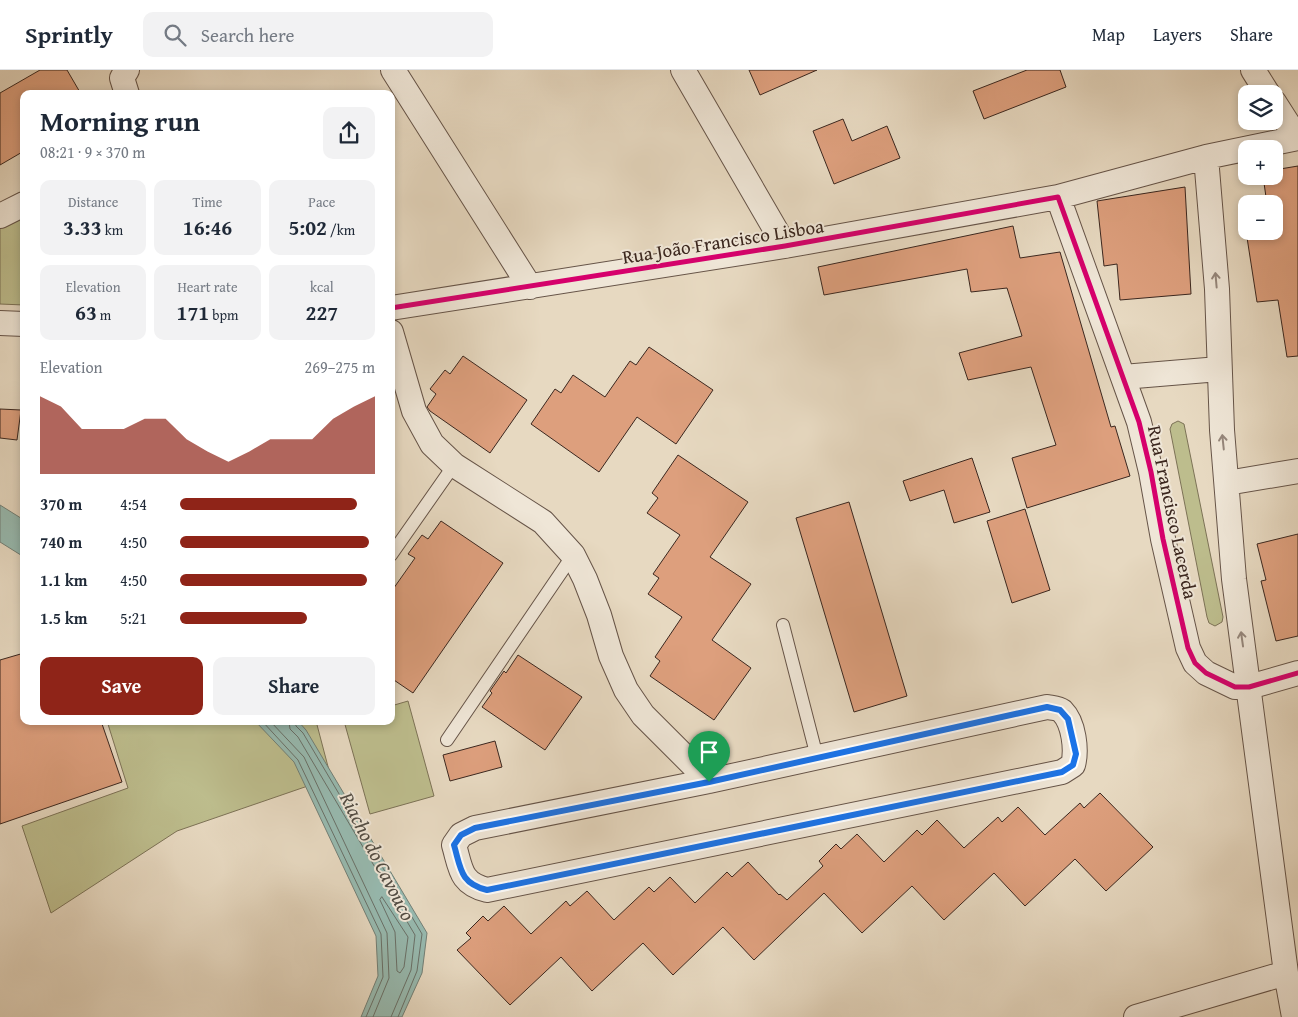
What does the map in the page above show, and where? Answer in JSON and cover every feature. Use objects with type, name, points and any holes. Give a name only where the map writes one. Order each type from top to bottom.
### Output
[{"type":"street","points":[[393,70],[530,287]]},
{"type":"street","points":[[683,70],[785,246]]},
{"type":"street","points":[[1253,70],[1262,85]]},
{"type":"street","points":[[1283,116],[1297,138]]},
{"type":"street","name":"Rua João Francisco Lisboa","points":[[395,307],[785,246],[1058,197],[1206,157],[1297,138]]},
{"type":"street","points":[[1206,157],[1217,290],[1219,369],[1234,579],[1250,687],[1286,973],[1294,1017]]},
{"type":"street","name":"Rua Francisco Lacerda","points":[[1058,197],[1138,422],[1151,472],[1163,539],[1188,648],[1195,662],[1206,672],[1235,687],[1250,687]]},
{"type":"street","points":[[0,216],[20,206]]},
{"type":"street","points":[[0,323],[20,324]]},
{"type":"street","points":[[395,346],[414,412],[432,444],[454,465],[543,522],[573,554],[585,579],[599,615],[611,656],[626,690],[643,715],[709,782]]},
{"type":"street","points":[[1123,377],[1219,369]]},
{"type":"street","points":[[1227,484],[1298,471]]},
{"type":"street","points":[[1250,687],[1298,673]]},
{"type":"street","points":[[1047,707],[1060,710],[1068,719],[1076,754],[1073,765],[1062,772],[487,890],[474,887],[463,877],[454,845],[461,835],[475,828],[709,782],[817,757],[1047,707]]},
{"type":"street","points":[[1136,1017],[1286,973]]},
{"type":"lane","points":[[395,549],[454,465]]},
{"type":"lane","points":[[447,740],[573,554]]},
{"type":"lane","points":[[782,625],[817,757]]},
{"type":"green space","points":[[20,213],[20,305],[0,304],[0,223]]},
{"type":"green space","points":[[1178,421],[1184,424],[1223,617],[1222,622],[1215,626],[1209,623],[1207,617],[1170,429],[1172,424]]},
{"type":"green space","points":[[408,701],[434,796],[370,814],[345,725],[395,725],[395,705]]},
{"type":"green space","points":[[108,725],[317,725],[331,778],[177,831],[51,913],[22,826],[128,788]]},
{"type":"water","points":[[0,505],[20,518],[20,554],[0,542]]},
{"type":"water","name":"Riacho do Cavouco","points":[[259,725],[302,725],[306,730],[427,933],[422,973],[402,1017],[361,1017],[378,976],[376,936],[294,762]]},
{"type":"building","points":[[40,70],[67,70],[79,90],[20,90],[20,153],[0,165],[0,93]]},
{"type":"building","points":[[749,70],[817,70],[760,95]]},
{"type":"building","points":[[1027,70],[1060,70],[1066,87],[984,119],[973,91]]},
{"type":"building","points":[[843,119],[852,141],[887,126],[900,158],[834,184],[813,131]]},
{"type":"building","points":[[1298,166],[1298,356],[1287,357],[1278,300],[1257,302],[1247,240],[1283,240],[1283,195],[1266,195],[1264,185],[1283,185],[1283,168]]},
{"type":"building","points":[[1185,187],[1191,294],[1120,300],[1117,264],[1104,266],[1097,201]]},
{"type":"building","points":[[1013,226],[1020,258],[1060,252],[1111,427],[1115,426],[1130,476],[1027,508],[1012,458],[1056,445],[1031,367],[968,380],[959,353],[1022,336],[1007,288],[971,292],[967,269],[824,295],[818,267]]},
{"type":"building","points":[[649,347],[713,390],[676,444],[637,417],[599,472],[531,424],[555,389],[561,393],[573,375],[605,397],[630,361],[636,365]]},
{"type":"building","points":[[463,356],[527,400],[490,453],[427,407],[436,394],[430,389],[445,370],[450,374]]},
{"type":"building","points":[[0,409],[20,410],[17,440],[0,438]]},
{"type":"building","points":[[678,455],[748,502],[710,557],[751,584],[712,640],[751,668],[714,720],[650,676],[660,661],[655,657],[682,617],[648,594],[659,578],[653,574],[680,535],[647,513],[658,498],[652,493]]},
{"type":"building","points":[[972,458],[990,512],[954,523],[944,490],[910,501],[903,481]]},
{"type":"building","points":[[849,502],[907,696],[854,712],[796,518]]},
{"type":"building","points":[[1025,509],[1050,590],[1012,603],[987,521]]},
{"type":"building","points":[[441,521],[503,563],[413,693],[395,681],[395,586],[415,558],[408,554],[422,535],[428,539]]},
{"type":"building","points":[[1298,534],[1298,636],[1276,641],[1261,581],[1266,580],[1257,544]]},
{"type":"building","points":[[20,654],[20,725],[102,725],[122,782],[0,824],[0,660]]},
{"type":"building","points":[[518,655],[582,697],[545,750],[482,707],[492,693],[490,691],[504,671],[506,673]]},
{"type":"building","points":[[495,741],[502,767],[450,781],[443,755]]},
{"type":"building","points":[[1100,793],[1153,847],[1106,891],[1075,859],[1025,906],[994,873],[944,920],[912,886],[862,933],[824,893],[754,960],[723,927],[673,975],[643,943],[592,991],[561,957],[510,1005],[457,950],[471,938],[466,933],[483,916],[488,921],[504,906],[531,934],[566,901],[570,906],[587,891],[614,920],[649,887],[654,892],[670,877],[695,903],[727,872],[732,877],[748,862],[779,895],[787,900],[823,866],[819,861],[836,844],[841,849],[857,834],[884,862],[917,830],[922,835],[937,820],[964,848],[998,817],[1002,822],[1018,807],[1045,835],[1080,803],[1084,808]]},
{"type":"cycle path","points":[[395,307],[785,246],[1058,197],[1139,422],[1188,648],[1195,663],[1206,673],[1235,687],[1249,687],[1298,673]]},
{"type":"cycle path","points":[[1047,707],[1062,711],[1069,722],[1074,737],[1075,752],[1073,765],[1062,772],[487,890],[471,883],[463,874],[454,845],[461,835],[475,828],[709,781],[1047,707]]},
{"type":"route","points":[[1047,707],[1060,710],[1068,719],[1076,754],[1073,765],[1062,772],[487,890],[474,887],[463,877],[454,845],[461,835],[475,828],[709,782],[1047,707]]}]
